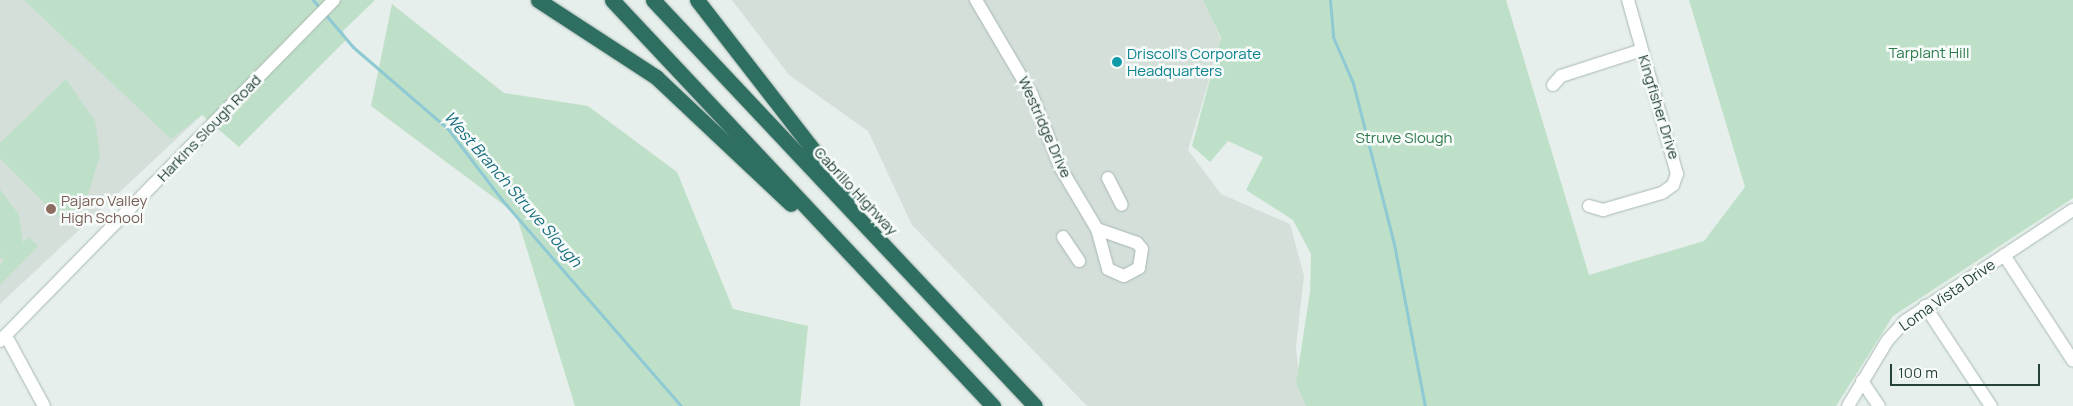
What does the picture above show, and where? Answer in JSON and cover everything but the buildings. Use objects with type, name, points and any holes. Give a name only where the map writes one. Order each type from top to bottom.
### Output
[{"type":"highway","points":[[538,0],[656,77],[792,206],[842,245]]},
{"type":"highway","points":[[612,0],[993,406]]},
{"type":"highway","name":"Cabrillo Highway","points":[[653,0],[1035,406]]},
{"type":"highway","points":[[697,0],[893,256]]},
{"type":"street","name":"Harkins Slough Road","points":[[3,339],[334,0]]},
{"type":"street","name":"Westridge Drive","points":[[976,0],[1029,87],[1060,166],[1097,229]]},
{"type":"street","name":"Kingfisher Drive","points":[[1589,206],[1603,210],[1662,193],[1676,180],[1676,165],[1628,0]]},
{"type":"street","points":[[1553,85],[1560,76],[1642,50]]},
{"type":"street","points":[[1108,178],[1122,205]]},
{"type":"street","name":"Loma Vista Drive","points":[[1848,406],[1862,381],[1898,327],[1926,306],[2073,210]]},
{"type":"street","points":[[1063,238],[1079,261]]},
{"type":"street","points":[[2004,255],[2073,361]]},
{"type":"street","points":[[1926,306],[1991,406]]},
{"type":"street","points":[[3,339],[44,406]]},
{"type":"street","points":[[1862,381],[1879,406]]},
{"type":"shaded area","name":"Pajaro Valley High School","points":[[0,0],[62,0],[203,114],[0,304]]},
{"type":"shaded area","points":[[732,0],[1204,0],[1221,40],[1188,150],[1221,194],[1290,224],[1304,276],[1296,347],[1300,388],[1309,406],[1087,406],[912,225],[868,131],[789,75]]},
{"type":"green space","points":[[24,0],[375,0],[343,31],[346,40],[239,147],[202,115],[171,139]]},
{"type":"green space","name":"Struve Slough","points":[[1203,0],[1506,0],[1589,275],[1704,241],[1745,187],[1689,0],[2073,0],[2073,198],[1893,316],[1836,406],[1306,406],[1296,383],[1310,292],[1311,254],[1293,220],[1246,190],[1263,157],[1228,141],[1210,162],[1192,146],[1221,38]]},
{"type":"green space","name":"West Branch Struve Slough","points":[[392,4],[504,93],[588,106],[677,172],[733,309],[808,326],[800,406],[575,406],[516,214],[371,106]]},
{"type":"green space","points":[[66,79],[95,121],[100,155],[86,201],[64,222],[0,159],[0,143]]},
{"type":"green space","points":[[0,189],[19,215],[23,243],[29,237],[38,246],[0,285],[0,266],[7,254],[3,260],[0,257]]},
{"type":"waterway","name":"West Branch Struve Slough","points":[[313,0],[321,9]]},
{"type":"waterway","name":"Struve Slough","points":[[1330,0],[1333,37],[1353,83],[1394,244],[1425,406]]},
{"type":"waterway","name":"West Branch Struve Slough","points":[[325,14],[353,47],[448,129],[502,200],[681,406]]},
{"type":"place","name":"Driscoll's Corporate Headquarters","points":[[1117,62]]},
{"type":"place","name":"Pajaro Valley High School","points":[[51,209]]},
{"type":"park label","name":"Tarplant Hill","points":[[1929,53]]}]
